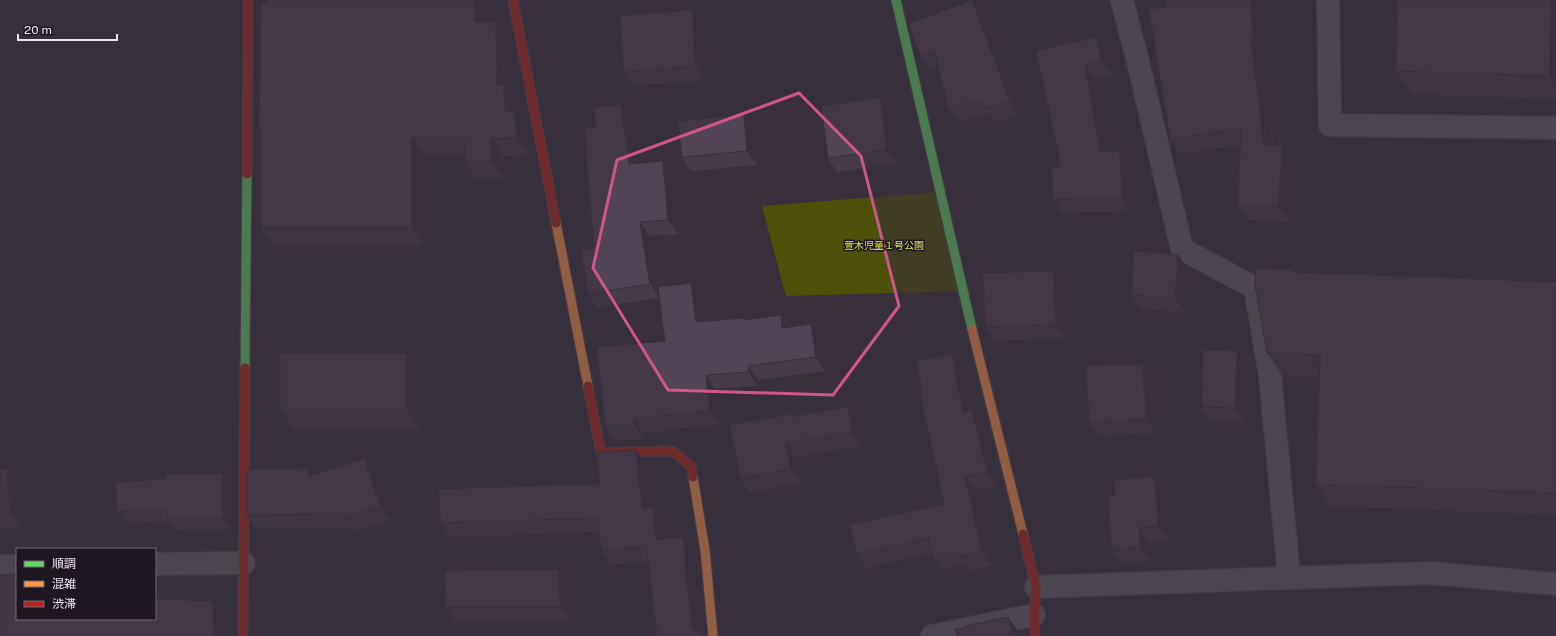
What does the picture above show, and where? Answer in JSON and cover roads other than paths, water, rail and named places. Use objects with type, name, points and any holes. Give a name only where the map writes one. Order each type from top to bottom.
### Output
[{"type":"street","points":[[243,636],[248,0]]},
{"type":"street","points":[[513,0],[601,453],[672,451],[691,466],[705,550],[713,636]]},
{"type":"street","points":[[896,0],[978,354],[1036,587],[1035,626],[932,636]]},
{"type":"street","points":[[1122,0],[1182,249],[1255,288],[1270,375],[1289,577]]},
{"type":"street","points":[[1328,0],[1330,125],[1556,128]]},
{"type":"street","points":[[156,564],[244,563]]},
{"type":"street","points":[[0,566],[16,566]]},
{"type":"street","points":[[1036,587],[1430,573],[1556,584]]},
{"type":"park label","name":"萱木児童１号公園","points":[[884,245]]}]
